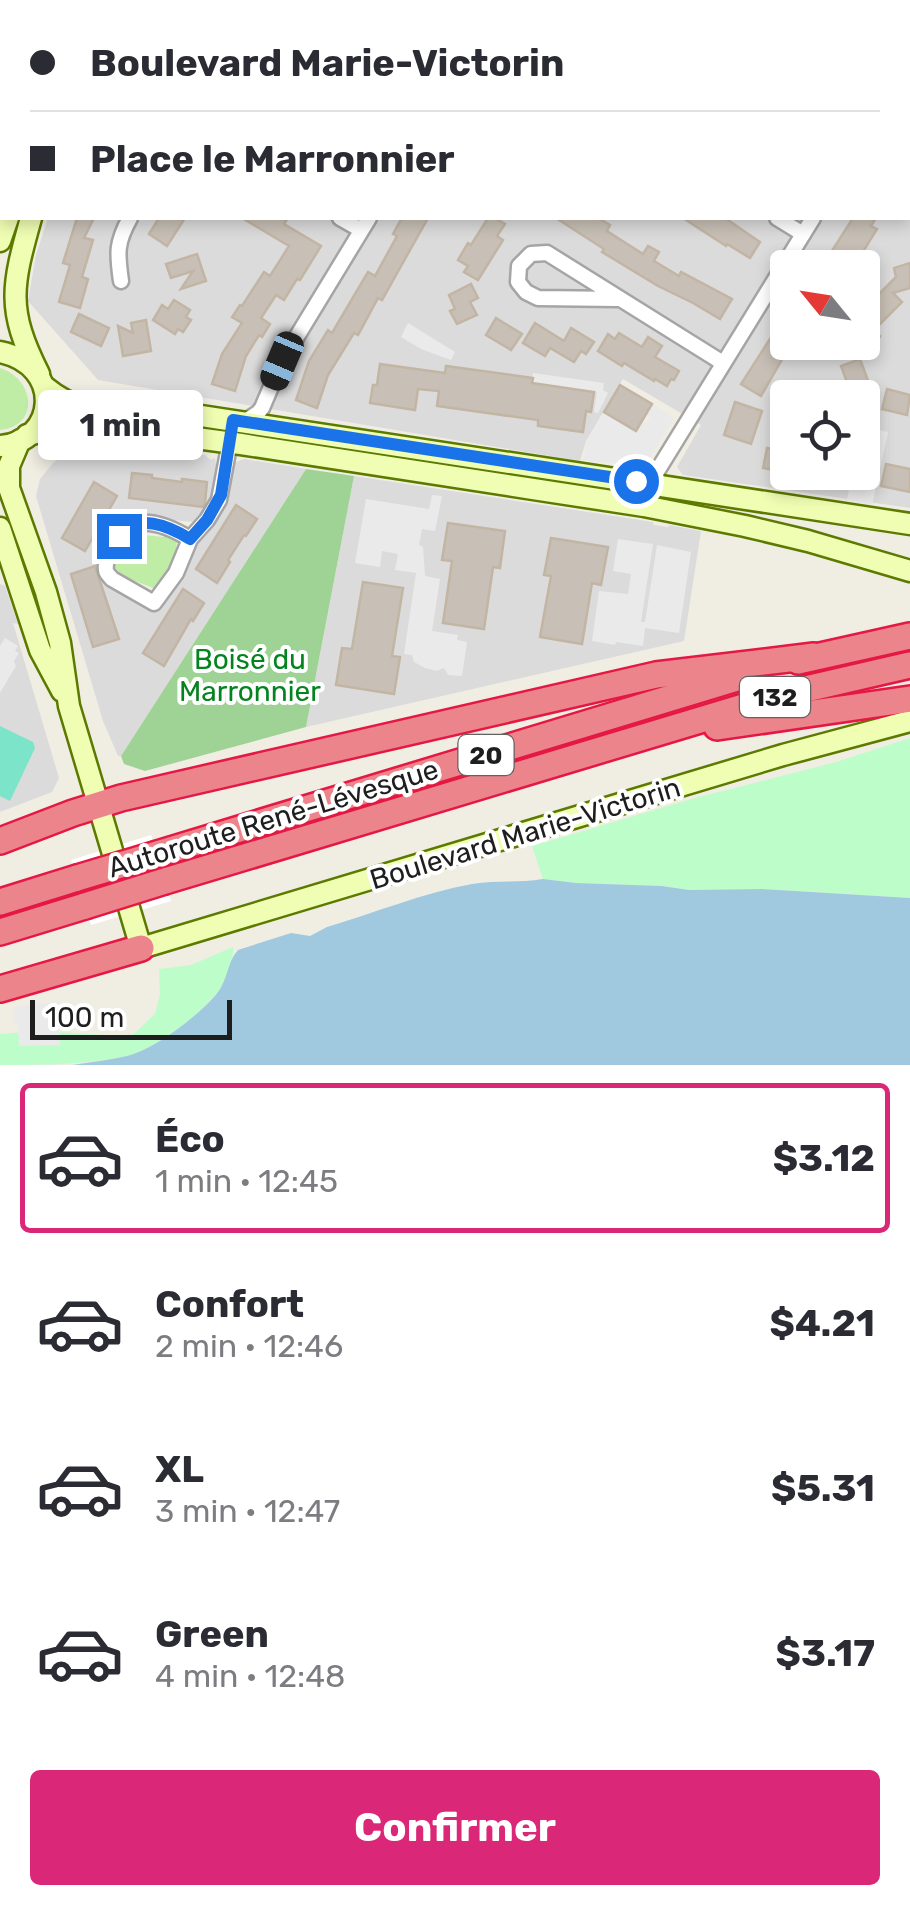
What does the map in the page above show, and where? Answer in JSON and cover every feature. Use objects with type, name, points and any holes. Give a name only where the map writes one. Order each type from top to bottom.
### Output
[{"type":"highway","name":"Autoroute René-Lévesque","points":[[0,902],[703,688],[814,656],[910,636]]},
{"type":"highway","points":[[0,841],[98,805],[656,675],[814,656]]},
{"type":"highway","name":"Autoroute René-Lévesque","points":[[0,932],[793,692],[910,665]]},
{"type":"highway","points":[[642,737],[910,699]]},
{"type":"highway","points":[[0,990],[142,948]]},
{"type":"main road","points":[[31,220],[20,257],[15,310],[23,342],[46,397],[44,414],[16,440],[9,466],[9,488],[38,565],[60,644],[69,706],[142,948]]},
{"type":"main road","points":[[0,352],[22,360],[69,404],[81,408],[154,410],[238,421],[910,524]]},
{"type":"main road","points":[[16,440],[58,428],[88,425],[230,443],[644,506],[787,536],[910,571]]},
{"type":"main road","points":[[0,528],[40,650],[69,706]]},
{"type":"main road","name":"Boulevard Marie-Victorin","points":[[142,948],[827,742],[910,722]]},
{"type":"street","points":[[121,281],[117,250],[129,220]]},
{"type":"street","points":[[781,220],[803,234]]},
{"type":"street","points":[[644,506],[650,484],[812,220]]},
{"type":"street","points":[[190,539],[163,526],[131,524],[123,530],[110,554],[106,571],[112,579],[154,603],[176,573],[190,539],[219,500],[238,421],[260,411],[282,361],[365,224]]},
{"type":"street","points":[[618,299],[538,298],[518,282],[519,266],[531,254],[546,254],[723,363]]},
{"type":"shaded area","points":[[47,220],[910,220],[910,508],[786,490],[880,490],[880,380],[770,380],[770,488],[683,475],[677,467],[701,425],[623,379],[586,441],[580,461],[98,380],[28,301]]},
{"type":"shaded area","points":[[408,323],[455,352],[451,360],[401,337]]},
{"type":"shaded area","points":[[533,373],[604,383],[603,390],[608,393],[598,413],[594,412],[597,392],[532,383]]},
{"type":"shaded area","points":[[652,404],[674,418],[644,467],[583,460],[587,441],[604,412],[636,431],[650,417],[647,414]]},
{"type":"shaded area","points":[[880,430],[888,432],[880,468]]},
{"type":"shaded area","points":[[89,442],[205,455],[211,460],[215,458],[219,465],[208,508],[201,518],[194,522],[126,516],[104,549],[100,573],[111,586],[153,612],[175,585],[192,546],[226,498],[234,463],[244,459],[306,469],[121,756],[103,721],[36,496],[40,479],[53,463]]},
{"type":"shaded area","points":[[354,476],[701,531],[684,641],[306,727]]},
{"type":"shaded area","points":[[849,490],[875,490],[872,505],[847,499]]},
{"type":"shaded area","points":[[432,495],[442,496],[435,531],[422,529],[419,545],[423,547],[425,576],[440,579],[432,631],[458,635],[457,640],[467,642],[462,676],[448,675],[444,668],[425,668],[414,662],[412,655],[404,654],[416,573],[395,570],[398,554],[382,551],[380,567],[355,563],[366,499],[429,509]]},
{"type":"shaded area","points":[[618,539],[653,544],[641,622],[645,622],[657,545],[691,552],[679,633],[645,628],[643,646],[592,641],[599,591],[628,594],[631,574],[613,571]]},
{"type":"shaded area","points":[[0,584],[5,586],[18,624],[13,623],[59,778],[52,792],[0,812]]},
{"type":"shaded area","points":[[5,638],[18,646],[15,651],[19,653],[0,693],[0,646]]},
{"type":"shaded area","points":[[59,1001],[60,1045],[19,1046],[13,1007]]},
{"type":"green space","points":[[0,368],[20,382],[28,402],[22,420],[0,430]]},
{"type":"green space","name":"Boisé du Marronnier","points":[[306,469],[354,476],[306,727],[145,771],[124,764],[121,756]]},
{"type":"green space","points":[[138,529],[144,535],[164,537],[165,533],[177,541],[169,574],[156,589],[119,575],[112,568],[116,554],[128,559],[138,541],[127,534]]},
{"type":"green space","points":[[0,726],[33,742],[35,748],[10,801],[0,796]]},
{"type":"green space","points":[[910,738],[910,898],[762,889],[689,890],[543,879],[532,846]]},
{"type":"green space","points":[[233,947],[227,975],[212,999],[179,1028],[143,1051],[83,1063],[0,1065],[0,1034],[134,1034],[155,1014],[160,994],[159,969],[191,965]]},
{"type":"water","points":[[543,879],[689,890],[762,889],[910,898],[910,1065],[72,1065],[138,1052],[176,1030],[218,992],[238,950],[291,933],[310,936],[327,927],[454,888]]},
{"type":"pier","points":[[151,835],[171,901],[91,925],[71,860]]},
{"type":"building","points":[[76,220],[93,220],[84,238],[93,240],[82,277],[88,279],[80,308],[59,302],[70,265],[63,263]]},
{"type":"building","points":[[158,220],[184,220],[167,246],[149,234]]},
{"type":"building","points":[[245,220],[287,220],[284,224],[321,246],[284,300],[276,295],[261,318],[270,324],[246,356],[235,391],[212,384],[222,354],[242,323],[232,317],[264,272],[270,276],[289,246]]},
{"type":"building","points":[[401,220],[427,220],[382,300],[378,298],[358,335],[354,333],[328,375],[317,408],[296,400],[309,361],[328,330],[332,333],[368,272],[375,276],[397,236],[393,234]]},
{"type":"building","points":[[487,220],[505,224],[497,236],[503,240],[478,280],[464,272],[468,266],[458,260],[468,243],[471,245]]},
{"type":"building","points":[[559,220],[601,220],[610,225],[607,231],[643,254],[648,246],[659,252],[654,261],[732,299],[720,319],[658,286],[602,252],[604,249]]},
{"type":"building","points":[[686,220],[728,220],[760,242],[750,258]]},
{"type":"building","points":[[852,220],[875,220],[871,226],[877,229],[864,250],[833,250]]},
{"type":"building","points":[[197,254],[206,281],[181,289],[193,271],[171,278],[166,264]]},
{"type":"building","points":[[910,263],[910,288],[893,293],[902,302],[880,324],[880,293],[896,277],[894,268]]},
{"type":"building","points":[[471,284],[478,298],[470,302],[477,315],[457,324],[450,311],[455,309],[449,295]]},
{"type":"building","points":[[174,300],[190,310],[186,317],[191,320],[183,332],[178,329],[175,334],[153,320],[162,305],[168,309]]},
{"type":"building","points":[[79,314],[109,328],[101,346],[71,332]]},
{"type":"building","points":[[496,318],[522,334],[511,350],[486,335]]},
{"type":"building","points":[[146,320],[151,351],[123,356],[118,326],[133,333],[131,323]]},
{"type":"building","points":[[535,323],[564,341],[571,328],[594,342],[574,362],[550,348],[545,356],[523,343]]},
{"type":"building","points":[[619,333],[642,347],[648,337],[662,346],[655,357],[679,371],[674,380],[667,386],[598,351],[608,334],[615,339]]},
{"type":"building","points":[[770,339],[770,360],[782,360],[761,396],[741,384]]},
{"type":"building","points":[[860,360],[868,380],[846,380],[841,366]]},
{"type":"building","points":[[380,364],[445,373],[446,366],[533,378],[532,383],[594,392],[591,412],[586,411],[583,432],[538,426],[538,420],[437,406],[439,391],[418,389],[415,410],[370,403]]},
{"type":"building","points":[[620,385],[652,404],[636,431],[604,412]]},
{"type":"building","points":[[887,389],[910,395],[907,415],[882,409]]},
{"type":"building","points":[[735,402],[762,411],[751,444],[724,435]]},
{"type":"building","points":[[767,448],[770,449],[770,469],[763,468]]},
{"type":"building","points":[[886,464],[910,469],[910,492],[881,486]]},
{"type":"building","points":[[132,473],[207,482],[205,503],[203,507],[129,498]]},
{"type":"building","points":[[94,482],[117,496],[85,551],[62,538]]},
{"type":"building","points":[[236,505],[257,519],[217,583],[196,569]]},
{"type":"building","points":[[448,523],[505,531],[500,568],[493,567],[484,629],[443,623],[452,561],[442,560]]},
{"type":"building","points":[[551,538],[608,547],[601,585],[592,583],[582,644],[540,637],[551,576],[544,575]]},
{"type":"building","points":[[95,566],[119,639],[93,647],[71,574]]},
{"type":"building","points":[[363,582],[403,588],[392,656],[400,657],[394,694],[336,685],[342,648],[352,649]]},
{"type":"building","points":[[183,589],[204,603],[164,666],[143,653]]},
{"type":"route","points":[[119,536],[127,526],[142,524],[167,527],[190,539],[221,495],[233,420],[636,481]]}]
